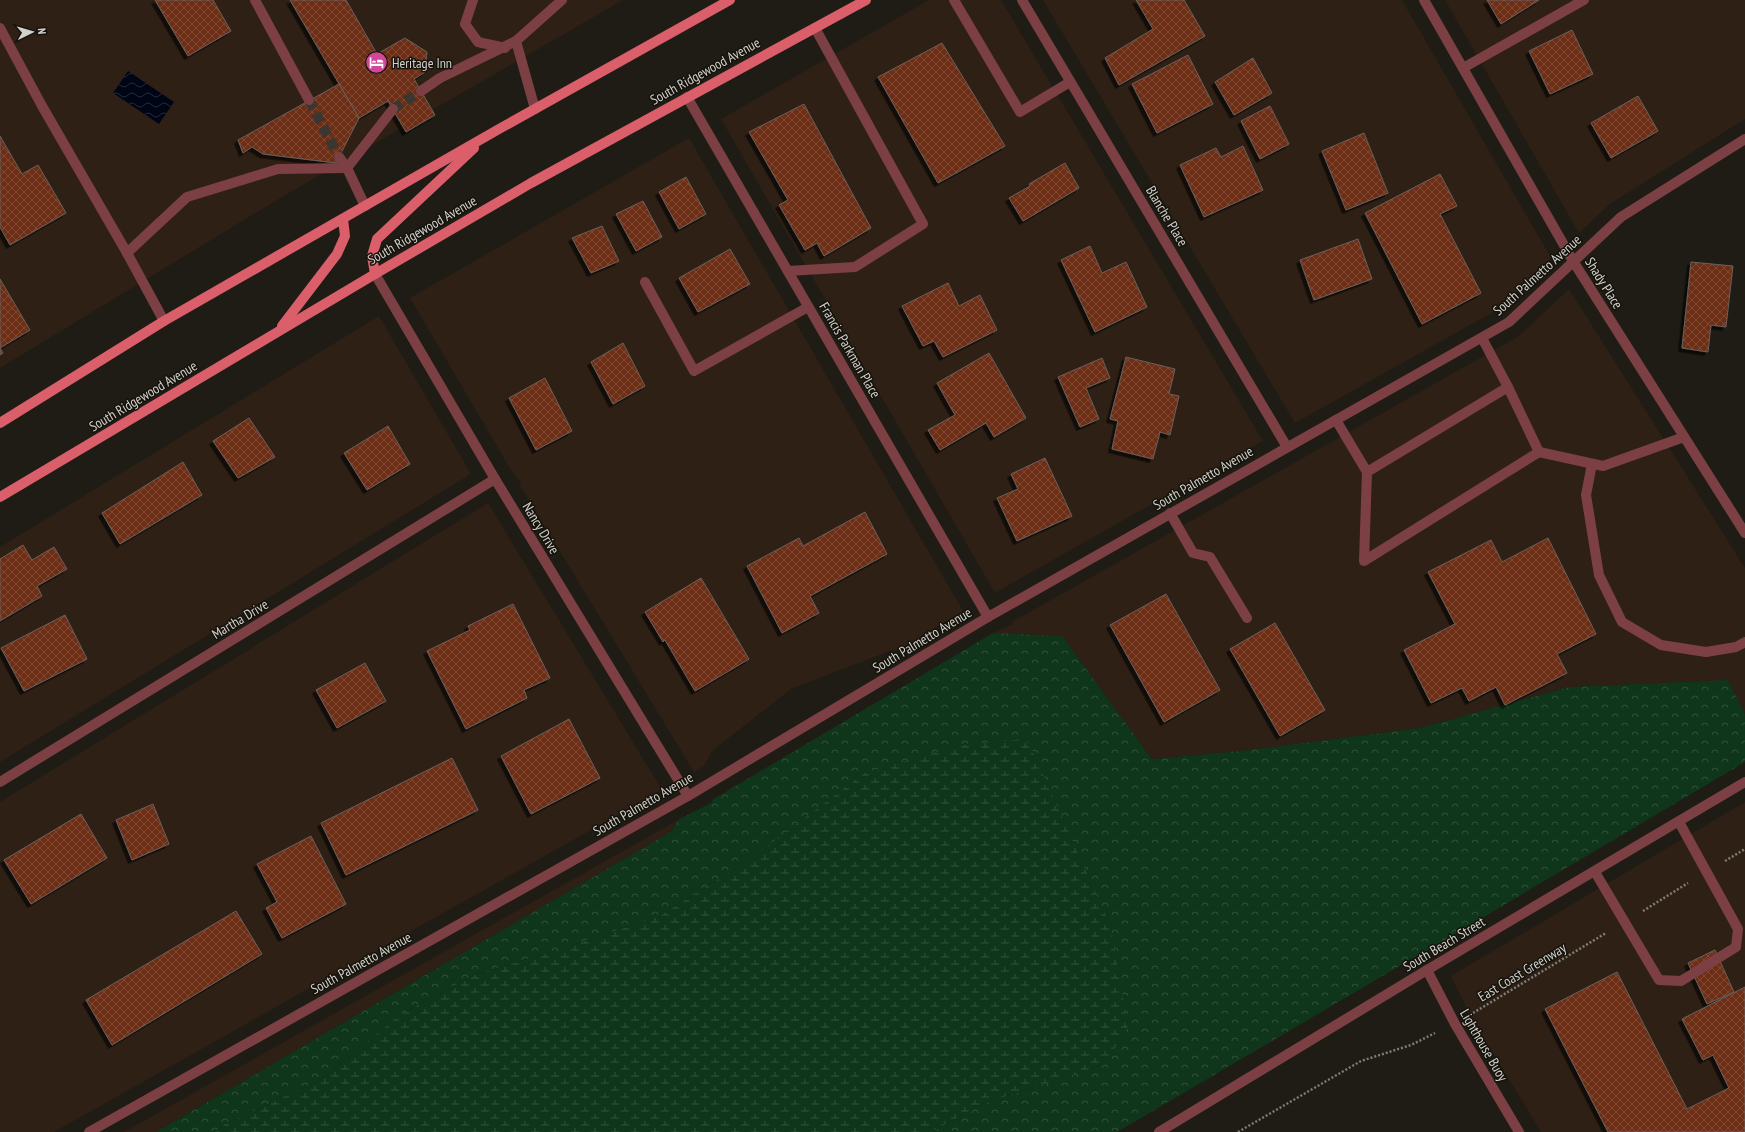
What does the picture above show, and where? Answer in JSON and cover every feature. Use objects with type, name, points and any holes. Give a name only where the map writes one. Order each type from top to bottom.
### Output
[{"type":"main road","points":[[0,423],[164,321],[487,136],[730,0]]},
{"type":"main road","name":"South Ridgewood Avenue","points":[[0,497],[278,331],[538,179],[866,0]]},
{"type":"main road","points":[[375,274],[372,256],[377,239],[487,136]]},
{"type":"main road","points":[[278,331],[337,254],[344,236],[343,219]]},
{"type":"street","points":[[255,0],[309,100]]},
{"type":"street","points":[[473,0],[465,24],[478,42],[504,48]]},
{"type":"street","points":[[421,91],[440,78],[516,41],[561,0]]},
{"type":"street","points":[[954,0],[1020,112],[1070,82]]},
{"type":"street","name":"Blanche Place","points":[[1022,0],[1288,447]]},
{"type":"street","name":"Shady Place","points":[[1424,0],[1574,260],[1745,533]]},
{"type":"street","points":[[1463,68],[1584,0]]},
{"type":"street","points":[[0,28],[42,106],[127,253],[164,321]]},
{"type":"street","points":[[788,271],[855,266],[923,224],[815,28]]},
{"type":"street","points":[[516,41],[535,109]]},
{"type":"street","name":"Francis Parkman Place","points":[[687,97],[988,617]]},
{"type":"street","points":[[347,168],[393,109]]},
{"type":"street","name":"South Palmetto Avenue","points":[[89,1132],[688,796],[988,617],[1509,322],[1621,217],[1745,139]]},
{"type":"street","points":[[339,157],[347,168],[365,206]]},
{"type":"street","points":[[127,253],[187,197],[278,169],[347,168]]},
{"type":"street","name":"Nancy Drive","points":[[375,274],[495,479],[688,796]]},
{"type":"street","points":[[645,282],[694,371],[808,307]]},
{"type":"street","points":[[1482,338],[1539,452]]},
{"type":"street","points":[[1367,472],[1508,388]]},
{"type":"street","points":[[1336,420],[1367,472],[1364,561],[1539,452],[1603,466],[1684,436]]},
{"type":"street","points":[[1592,464],[1586,495],[1599,575],[1622,622],[1661,645],[1706,652],[1736,647],[1745,642]]},
{"type":"street","name":"Martha Drive","points":[[0,782],[495,479]]},
{"type":"street","points":[[1170,513],[1193,553],[1210,557],[1247,618]]},
{"type":"street","name":"South Beach Street","points":[[1159,1132],[1427,970],[1745,782]]},
{"type":"street","points":[[1594,872],[1659,980],[1681,981],[1736,947],[1738,929],[1679,822]]},
{"type":"street","name":"Lighthouse Buoy","points":[[1427,970],[1455,1024],[1519,1132]]},
{"type":"path","name":"East Coast Greenway","points":[[1238,1132],[1361,1061],[1411,1045],[1455,1024],[1745,849]]},
{"type":"shaded area","points":[[0,0],[623,0],[282,197],[0,368]]},
{"type":"shaded area","points":[[929,0],[1001,0],[1263,441],[995,593],[721,119]]},
{"type":"shaded area","points":[[1043,0],[1402,0],[1551,258],[1497,310],[1295,423]]},
{"type":"shaded area","points":[[1445,0],[1745,0],[1745,119],[1610,204],[1579,233]]},
{"type":"shaded area","points":[[689,138],[963,611],[900,649],[890,651],[791,689],[712,751],[704,766],[694,772],[519,484],[521,483],[511,470],[410,298]]},
{"type":"shaded area","points":[[1569,289],[1745,568],[1745,714],[1728,680],[1569,687],[1420,728],[1241,751],[1152,759],[1062,636],[993,633],[1013,624],[1012,622],[1519,336]]},
{"type":"shaded area","points":[[379,316],[471,474],[0,762],[0,547]]},
{"type":"shaded area","points":[[488,503],[662,790],[54,1132],[0,1132],[0,802]]},
{"type":"shaded area","points":[[1745,802],[1745,1132],[1541,1132],[1471,1017],[1451,976]]},
{"type":"shaded area","points":[[678,820],[672,831],[156,1132],[124,1132]]},
{"type":"green space","points":[[993,633],[1062,636],[1152,759],[1241,751],[1420,728],[1569,687],[1728,680],[1745,714],[1745,762],[1418,956],[1403,962],[1403,964],[1117,1132],[931,1132],[982,1104],[1105,1064],[747,861],[658,917],[551,952],[474,975],[400,1015],[320,1080],[225,1124],[215,1132],[156,1132],[672,831],[678,820],[713,802],[712,800]]},
{"type":"green space","points":[[1025,739],[1032,749],[1111,927],[1128,1027],[1105,1064],[982,1104],[931,1132],[215,1132],[225,1124],[320,1080],[400,1015],[474,975],[551,952],[658,917],[747,861],[866,772],[963,745]]},
{"type":"water","points":[[128,71],[174,102],[159,124],[113,93]]},
{"type":"building","points":[[155,0],[213,0],[231,31],[188,56]]},
{"type":"building","name":"Heritage Inn","points":[[290,0],[346,0],[377,54],[405,38],[427,52],[425,72],[414,79],[435,115],[406,132],[388,101],[359,118]]},
{"type":"building","points":[[1136,0],[1184,0],[1205,36],[1119,85],[1105,58],[1153,29]]},
{"type":"building","points":[[1487,0],[1539,0],[1501,24]]},
{"type":"building","points":[[1572,30],[1593,74],[1550,94],[1529,51]]},
{"type":"building","points":[[942,43],[1005,146],[938,183],[878,77]]},
{"type":"building","points":[[1188,55],[1213,104],[1157,133],[1132,84]]},
{"type":"building","points":[[1253,58],[1272,93],[1234,115],[1215,82]]},
{"type":"building","points":[[339,84],[359,118],[336,163],[263,154],[252,147],[243,153],[238,140]]},
{"type":"building","points":[[1638,96],[1658,131],[1611,158],[1591,123]]},
{"type":"building","points":[[804,104],[871,228],[824,256],[817,243],[805,250],[779,205],[788,200],[749,132]]},
{"type":"building","points":[[1270,106],[1289,144],[1260,159],[1241,121]]},
{"type":"building","points":[[1364,133],[1388,193],[1346,210],[1322,151]]},
{"type":"building","points":[[0,136],[22,174],[38,165],[66,213],[10,245],[0,227]]},
{"type":"building","points":[[1243,146],[1263,190],[1204,217],[1180,165],[1216,148],[1221,157]]},
{"type":"building","points":[[1065,163],[1079,188],[1023,221],[1009,198],[1030,186],[1029,184]]},
{"type":"building","points":[[1440,174],[1457,206],[1440,214],[1481,293],[1422,324],[1365,213]]},
{"type":"building","points":[[686,177],[706,214],[679,229],[659,192]]},
{"type":"building","points":[[643,201],[662,237],[636,251],[616,214]]},
{"type":"building","points":[[602,226],[619,261],[591,273],[572,238]]},
{"type":"building","points":[[1358,239],[1372,279],[1314,300],[1300,260]]},
{"type":"building","points":[[1090,246],[1102,273],[1126,262],[1147,307],[1095,332],[1061,260]]},
{"type":"building","points":[[730,249],[750,284],[698,312],[679,278]]},
{"type":"building","points":[[1691,262],[1733,266],[1726,327],[1711,325],[1708,352],[1682,348]]},
{"type":"building","points":[[0,279],[30,330],[0,348]]},
{"type":"building","points":[[948,283],[959,306],[980,295],[997,330],[943,357],[934,341],[923,346],[902,306]]},
{"type":"building","points":[[623,343],[645,386],[613,404],[591,362]]},
{"type":"building","points":[[0,348],[3,353],[0,355]]},
{"type":"building","points":[[989,353],[1026,418],[994,437],[986,423],[940,450],[928,430],[955,415],[937,383]]},
{"type":"building","points":[[1126,357],[1175,369],[1169,394],[1179,396],[1170,435],[1160,432],[1153,459],[1112,449],[1118,421],[1110,419]]},
{"type":"building","points":[[1102,358],[1110,378],[1086,388],[1099,419],[1080,427],[1058,377]]},
{"type":"building","points":[[545,378],[572,431],[536,450],[509,398]]},
{"type":"building","points":[[249,418],[275,457],[238,478],[213,441]]},
{"type":"building","points":[[388,426],[410,464],[367,490],[344,453]]},
{"type":"building","points":[[1045,458],[1072,516],[1017,541],[997,498],[1018,489],[1011,474]]},
{"type":"building","points":[[183,462],[202,495],[120,544],[102,513]]},
{"type":"building","points":[[865,512],[887,554],[810,596],[819,613],[782,633],[747,566],[799,538],[803,546]]},
{"type":"building","points":[[1548,538],[1596,634],[1557,654],[1567,673],[1505,705],[1496,687],[1469,701],[1462,688],[1431,703],[1404,650],[1455,624],[1428,572],[1491,540],[1502,562]]},
{"type":"building","points":[[23,545],[32,560],[54,547],[67,569],[37,586],[42,596],[0,621],[0,559]]},
{"type":"building","points":[[701,578],[749,659],[695,691],[665,640],[663,642],[645,612]]},
{"type":"building","points":[[1166,594],[1220,690],[1164,722],[1110,625]]},
{"type":"building","points":[[513,604],[550,678],[524,690],[527,698],[466,729],[427,651],[470,630],[468,626]]},
{"type":"building","points":[[65,615],[87,659],[24,691],[1,648]]},
{"type":"building","points":[[1275,623],[1325,710],[1280,736],[1230,649]]},
{"type":"building","points":[[365,663],[386,701],[337,728],[316,690]]},
{"type":"building","points":[[569,719],[600,778],[531,814],[501,756]]},
{"type":"building","points":[[452,758],[478,810],[346,875],[321,823]]},
{"type":"building","points":[[153,804],[169,844],[132,860],[116,820]]},
{"type":"building","points":[[81,814],[107,858],[31,904],[4,860]]},
{"type":"building","points":[[311,836],[346,904],[282,938],[266,908],[277,902],[257,864]]},
{"type":"building","points":[[236,911],[262,954],[112,1045],[86,1000]]},
{"type":"building","points":[[1715,950],[1734,992],[1707,1004],[1688,963]]},
{"type":"building","points":[[1617,972],[1687,1109],[1729,1088],[1713,1055],[1703,1060],[1682,1019],[1745,987],[1745,1132],[1608,1132],[1545,1009]]},
{"type":"tunnel","points":[[393,109],[421,91]]},
{"type":"tunnel","points":[[309,100],[339,157]]},
{"type":"place","name":"Heritage Inn","points":[[376,63]]}]
